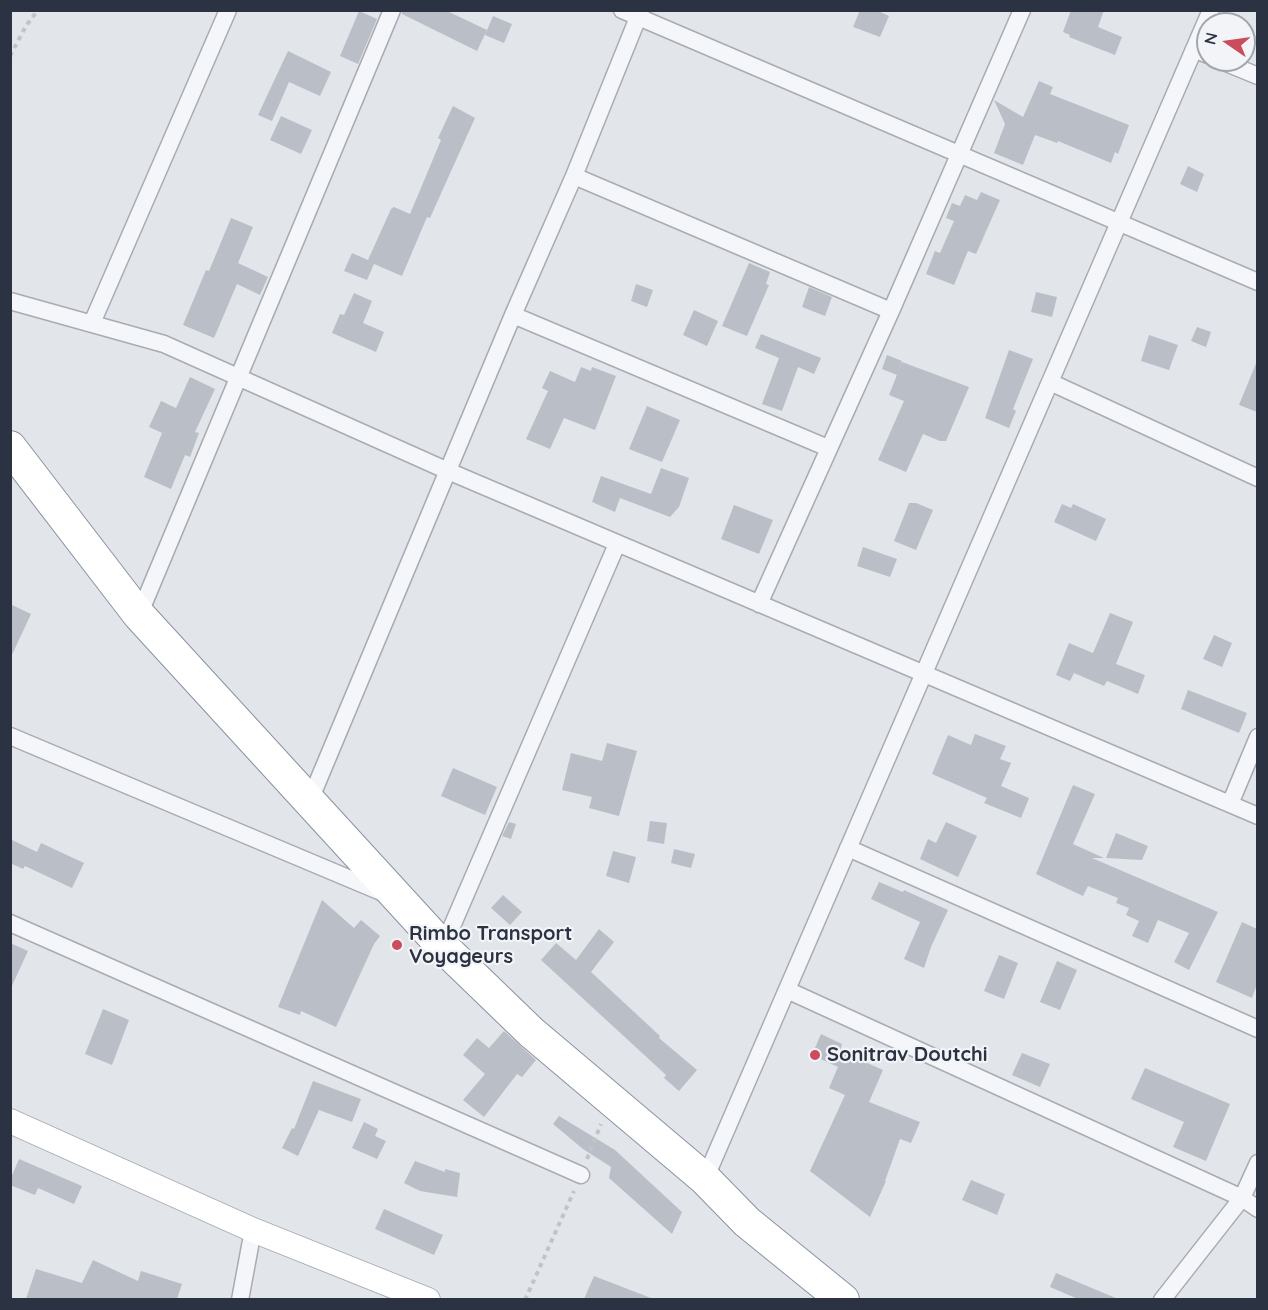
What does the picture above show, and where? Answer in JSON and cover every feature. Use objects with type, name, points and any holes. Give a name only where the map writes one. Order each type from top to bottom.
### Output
[{"type":"highway","points":[[10,447],[139,615],[443,947],[531,1032],[705,1179],[747,1222],[843,1299]]},
{"type":"street","points":[[92,323],[228,10]]},
{"type":"street","points":[[139,615],[392,10]]},
{"type":"street","points":[[622,10],[640,14],[1257,282]]},
{"type":"street","points":[[759,604],[891,311],[1022,10]]},
{"type":"street","points":[[310,800],[513,315],[574,176],[640,14]]},
{"type":"street","points":[[705,1179],[1119,222],[1196,62]]},
{"type":"street","points":[[574,176],[891,311]]},
{"type":"street","points":[[10,301],[164,344],[617,544],[1257,816]]},
{"type":"street","points":[[513,315],[828,448]]},
{"type":"street","points":[[1050,382],[1257,478]]},
{"type":"street","points":[[443,947],[617,544]]},
{"type":"street","points":[[10,736],[401,900]]},
{"type":"street","points":[[1230,804],[1257,737]]},
{"type":"street","points":[[848,848],[1257,1029]]},
{"type":"street","points":[[10,923],[581,1175]]},
{"type":"street","points":[[787,990],[1242,1198],[1257,1209]]},
{"type":"street","points":[[10,1121],[254,1230],[428,1299]]},
{"type":"street","points":[[1162,1299],[1242,1198],[1257,1163]]},
{"type":"street","points":[[240,1299],[254,1230]]},
{"type":"path","points":[[10,56],[26,26],[38,10]]},
{"type":"path","points":[[525,1299],[581,1175],[610,1100]]},
{"type":"building","points":[[402,10],[445,10],[487,30],[477,51],[402,14]]},
{"type":"building","points":[[860,10],[876,10],[889,16],[880,37],[853,27]]},
{"type":"building","points":[[1071,10],[1104,10],[1098,27],[1122,37],[1115,55],[1069,37],[1070,35],[1063,32]]},
{"type":"building","points":[[359,11],[377,19],[358,64],[340,56]]},
{"type":"building","points":[[493,16],[512,24],[504,43],[485,35]]},
{"type":"building","points":[[288,51],[331,72],[320,96],[289,82],[272,121],[258,115]]},
{"type":"building","points":[[1039,81],[1053,87],[1050,94],[1129,125],[1118,154],[1115,152],[1111,163],[1058,141],[1057,143],[1035,135],[1023,165],[994,153],[1005,124],[994,100],[1023,117]]},
{"type":"building","points":[[453,106],[475,118],[430,218],[427,217],[402,276],[374,264],[367,280],[344,271],[352,253],[368,260],[391,209],[394,207],[410,214],[441,140],[438,138]]},
{"type":"building","points":[[281,116],[312,130],[301,154],[270,140]]},
{"type":"building","points":[[1188,166],[1204,174],[1197,192],[1180,184]]},
{"type":"building","points":[[981,192],[1000,200],[976,254],[968,251],[954,285],[926,274],[935,251],[940,253],[954,221],[946,218],[952,203],[960,206],[965,195],[977,200]]},
{"type":"building","points":[[231,218],[253,227],[238,263],[268,277],[260,295],[237,284],[214,338],[183,325]]},
{"type":"building","points":[[749,263],[770,272],[766,284],[769,285],[747,336],[722,326]]},
{"type":"building","points":[[636,284],[653,290],[647,307],[631,301]]},
{"type":"building","points":[[809,287],[832,297],[825,316],[802,307]]},
{"type":"building","points":[[1036,292],[1057,297],[1052,317],[1031,312]]},
{"type":"building","points":[[354,293],[372,301],[363,323],[384,332],[376,352],[332,333],[340,314],[344,315]]},
{"type":"building","points":[[694,310],[718,321],[707,346],[683,335]]},
{"type":"building","points":[[1197,327],[1211,332],[1206,347],[1191,341]]},
{"type":"building","points":[[761,334],[821,358],[814,374],[798,367],[782,411],[762,404],[779,358],[755,348]]},
{"type":"building","points":[[1149,335],[1178,345],[1169,370],[1141,361]]},
{"type":"building","points":[[1009,350],[1033,359],[1013,409],[1016,411],[1009,428],[985,418]]},
{"type":"building","points":[[887,355],[902,361],[897,375],[882,369]]},
{"type":"building","points":[[1257,361],[1257,412],[1239,405]]},
{"type":"building","points":[[902,362],[969,387],[946,441],[923,434],[906,472],[878,460],[904,401],[889,395]]},
{"type":"building","points":[[581,367],[591,371],[592,367],[616,376],[595,430],[564,418],[550,449],[526,439],[548,391],[542,388],[550,371],[575,382]]},
{"type":"building","points":[[190,377],[215,389],[195,432],[199,433],[190,457],[185,455],[171,489],[144,477],[162,433],[149,427],[161,401],[176,408]]},
{"type":"building","points":[[647,406],[680,420],[662,462],[629,449]]},
{"type":"building","points":[[661,468],[689,478],[679,507],[670,517],[620,498],[615,512],[592,502],[601,476],[651,494]]},
{"type":"building","points":[[909,503],[916,503],[933,510],[916,550],[894,541]]},
{"type":"building","points":[[1062,504],[1071,508],[1073,504],[1106,519],[1096,541],[1054,522]]},
{"type":"building","points":[[734,505],[773,520],[759,554],[721,539]]},
{"type":"building","points":[[863,547],[897,559],[890,577],[857,566]]},
{"type":"building","points":[[10,604],[31,614],[10,659]]},
{"type":"building","points":[[1110,613],[1133,622],[1116,664],[1145,675],[1138,694],[1107,681],[1104,686],[1074,673],[1070,681],[1056,675],[1069,643],[1093,653]]},
{"type":"building","points":[[1214,635],[1232,643],[1222,667],[1203,659]]},
{"type":"building","points":[[1188,690],[1247,713],[1239,733],[1181,709]]},
{"type":"building","points":[[975,734],[1006,746],[1000,759],[1011,763],[1001,786],[1029,798],[1021,818],[984,803],[987,798],[932,774],[948,735],[971,745]]},
{"type":"building","points":[[607,743],[637,751],[619,816],[589,808],[592,797],[562,790],[571,753],[602,761]]},
{"type":"building","points":[[453,768],[497,787],[485,815],[441,796]]},
{"type":"building","points":[[1073,785],[1095,794],[1073,844],[1104,858],[1092,858],[1218,912],[1189,970],[1174,962],[1189,933],[1158,920],[1148,943],[1132,936],[1139,921],[1126,915],[1129,908],[1116,903],[1118,898],[1088,886],[1083,896],[1036,874]]},
{"type":"building","points":[[650,821],[667,823],[664,844],[647,841]]},
{"type":"building","points":[[509,822],[516,824],[511,839],[502,836]]},
{"type":"building","points":[[946,822],[977,836],[958,877],[920,859],[928,839],[936,843]]},
{"type":"building","points":[[1116,833],[1148,846],[1142,860],[1106,858]]},
{"type":"building","points":[[10,839],[37,852],[41,843],[84,863],[72,888],[25,866],[23,869],[10,863]]},
{"type":"building","points":[[674,849],[695,854],[691,868],[671,863]]},
{"type":"building","points":[[613,851],[636,857],[629,883],[606,876]]},
{"type":"building","points":[[879,882],[903,892],[904,890],[948,910],[924,968],[904,959],[920,922],[871,899]]},
{"type":"building","points":[[503,895],[522,912],[510,925],[491,908]]},
{"type":"building","points":[[322,900],[354,928],[361,920],[380,936],[374,944],[336,1027],[301,1011],[300,1015],[278,1007]]},
{"type":"building","points":[[1242,922],[1257,929],[1257,984],[1252,998],[1216,982]]},
{"type":"building","points":[[599,929],[614,942],[591,972],[660,1036],[659,1038],[697,1070],[679,1091],[664,1078],[666,1075],[541,960],[556,943],[576,960]]},
{"type":"building","points":[[10,943],[28,951],[10,990]]},
{"type":"building","points":[[999,955],[1018,963],[1004,999],[984,991]]},
{"type":"building","points":[[1057,961],[1077,970],[1060,1010],[1040,1002]]},
{"type":"building","points":[[103,1009],[129,1020],[112,1065],[85,1054]]},
{"type":"building","points":[[504,1031],[536,1060],[522,1077],[517,1074],[484,1117],[463,1100],[485,1074],[463,1055],[477,1038],[489,1048]]},
{"type":"building","points":[[821,1034],[842,1044],[840,1051],[883,1070],[869,1102],[920,1122],[911,1143],[900,1139],[886,1181],[870,1217],[810,1171],[845,1095],[829,1088],[838,1067],[812,1055]]},
{"type":"building","points":[[1022,1053],[1050,1064],[1040,1087],[1012,1075]]},
{"type":"building","points":[[1145,1068],[1230,1104],[1206,1161],[1173,1147],[1184,1122],[1131,1099]]},
{"type":"building","points":[[313,1081],[361,1099],[352,1122],[319,1110],[298,1156],[282,1148],[292,1128],[294,1129]]},
{"type":"building","points":[[559,1116],[615,1150],[682,1212],[672,1234],[609,1178],[611,1167],[583,1149],[553,1124]]},
{"type":"building","points":[[364,1122],[378,1129],[375,1136],[386,1141],[377,1159],[352,1148]]},
{"type":"building","points":[[19,1159],[82,1186],[74,1204],[38,1188],[35,1195],[10,1185]]},
{"type":"building","points":[[415,1161],[445,1172],[445,1169],[460,1173],[457,1197],[420,1191],[404,1183]]},
{"type":"building","points":[[971,1180],[1005,1194],[997,1215],[962,1200]]},
{"type":"building","points":[[384,1209],[443,1235],[434,1255],[375,1229]]},
{"type":"building","points":[[93,1260],[138,1281],[141,1271],[182,1284],[177,1299],[26,1299],[36,1269],[82,1283]]},
{"type":"building","points":[[1056,1273],[1118,1299],[1078,1299],[1050,1287]]},
{"type":"building","points":[[594,1276],[651,1298],[584,1299]]},
{"type":"place","name":"Rimbo Transport Voyageurs","points":[[397,945]]},
{"type":"place","name":"Sonitrav Doutchi","points":[[815,1055]]}]
